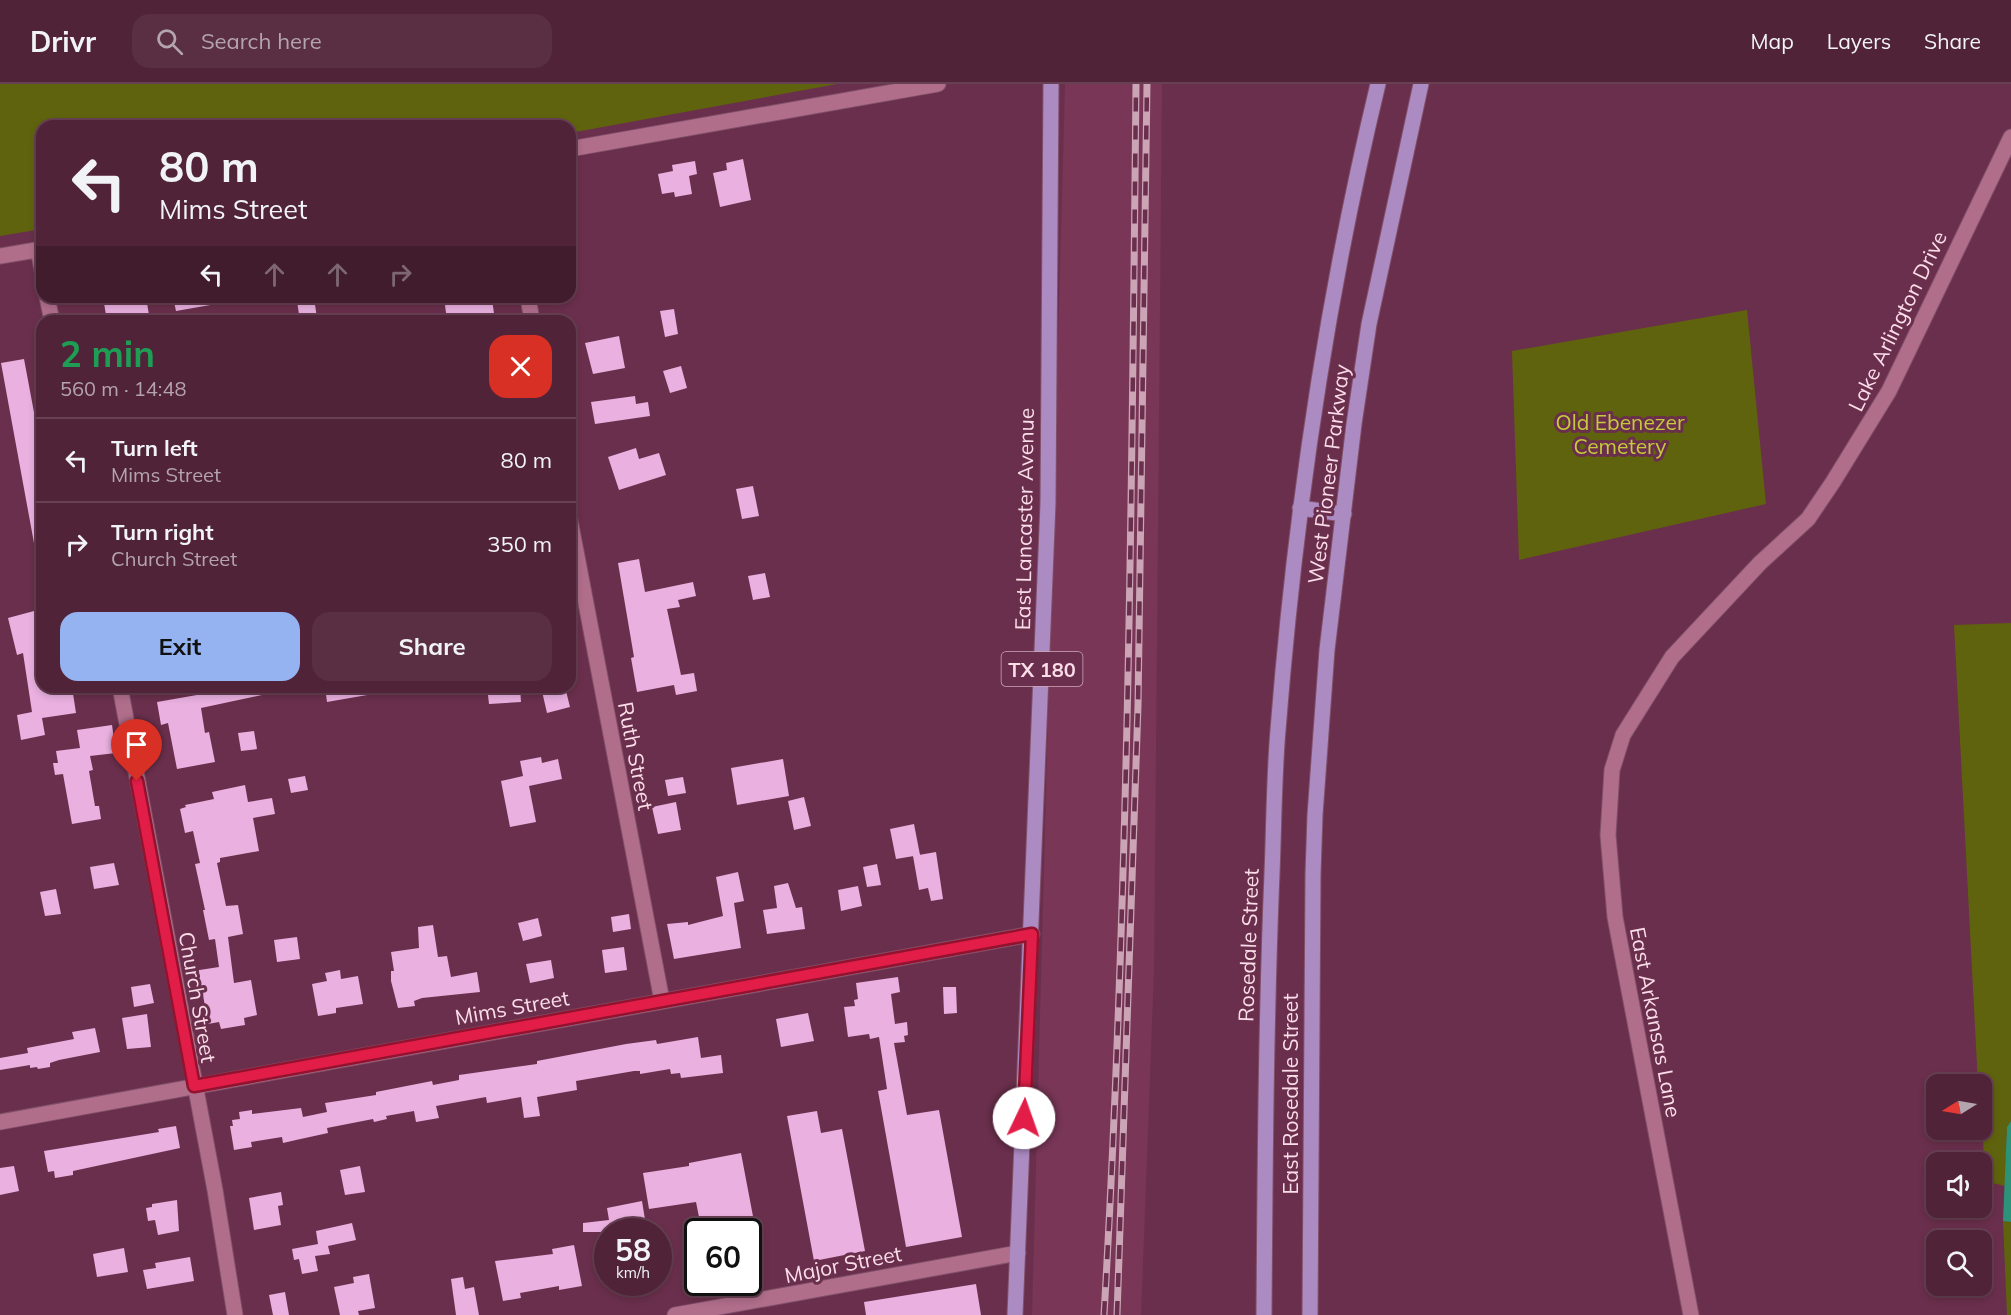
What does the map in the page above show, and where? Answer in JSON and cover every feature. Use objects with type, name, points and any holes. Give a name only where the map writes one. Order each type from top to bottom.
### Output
[{"type":"main road","name":"East Lancaster Avenue","points":[[1015,1315],[1032,934],[1047,503],[1051,84]]},
{"type":"main road","name":"West Pioneer Parkway","points":[[1293,577],[1300,508],[1325,349],[1364,142],[1378,84]]},
{"type":"main road","name":"West Pioneer Parkway","points":[[1313,874],[1327,650],[1369,324],[1421,84]]},
{"type":"main road","points":[[1300,508],[1344,514]]},
{"type":"main road","name":"Rosedale Street","points":[[1264,1315],[1266,1011],[1277,732],[1293,577]]},
{"type":"main road","name":"East Rosedale Street","points":[[1310,1315],[1313,874]]},
{"type":"street","points":[[576,148],[938,84]]},
{"type":"street","name":"Lake Arlington Drive","points":[[1623,735],[1672,657],[1760,563],[1808,519],[1833,482],[1889,392],[2011,137]]},
{"type":"street","points":[[0,256],[36,250]]},
{"type":"street","name":"Ruth Street","points":[[576,550],[662,1001]]},
{"type":"street","name":"Church Street","points":[[121,693],[215,1190],[235,1315]]},
{"type":"street","name":"East Arkansas Lane","points":[[1623,735],[1612,770],[1608,835],[1615,916],[1691,1315]]},
{"type":"street","name":"Mims Street","points":[[0,1122],[1032,934]]},
{"type":"street","name":"Major Street","points":[[675,1315],[1018,1253]]},
{"type":"shaded area","points":[[1065,84],[1162,84],[1154,971],[1141,1315],[1032,1315]]},
{"type":"shaded area","points":[[2011,1121],[2011,1222],[2003,1221],[2007,1127]]},
{"type":"green space","points":[[0,84],[837,84],[576,132],[576,120],[36,120],[36,230],[0,236]]},
{"type":"green space","name":"Old Ebenezer Cemetery","points":[[1747,310],[1766,504],[1519,560],[1512,351]]},
{"type":"green space","points":[[2011,623],[2011,1121],[2007,1128],[2005,1186],[1992,1183],[1992,1152],[1983,1152],[1983,1140],[1992,1140],[1992,1074],[1977,1074],[1954,625]]},
{"type":"green space","points":[[2003,1221],[2011,1222],[2011,1315],[2007,1315]]},
{"type":"building","points":[[743,159],[751,200],[720,207],[713,173],[727,170],[726,163]]},
{"type":"building","points":[[695,161],[697,174],[689,176],[692,194],[675,197],[674,192],[662,194],[658,174],[673,171],[672,165]]},
{"type":"building","points":[[104,303],[147,303],[149,315],[106,315]]},
{"type":"building","points":[[174,303],[216,303],[216,304],[176,311]]},
{"type":"building","points":[[297,303],[315,303],[317,315],[299,315]]},
{"type":"building","points":[[445,303],[493,303],[494,315],[446,315]]},
{"type":"building","points":[[674,309],[678,334],[665,337],[660,311]]},
{"type":"building","points":[[619,336],[625,368],[593,374],[585,343]]},
{"type":"building","points":[[24,359],[36,423],[36,554],[1,363]]},
{"type":"building","points":[[681,366],[687,388],[670,393],[663,371]]},
{"type":"building","points":[[635,396],[636,404],[648,402],[650,416],[595,424],[591,402]]},
{"type":"building","points":[[636,448],[639,459],[659,453],[666,475],[619,490],[608,457]]},
{"type":"building","points":[[753,486],[759,516],[742,519],[736,489]]},
{"type":"building","points":[[639,559],[645,592],[693,582],[696,596],[678,600],[680,607],[667,609],[681,675],[694,673],[697,691],[676,695],[674,685],[637,692],[631,658],[634,657],[618,563]]},
{"type":"building","points":[[765,573],[770,597],[753,600],[748,576]]},
{"type":"building","points":[[34,611],[36,617],[36,693],[73,693],[76,713],[42,718],[45,735],[21,740],[17,715],[32,712],[23,653],[17,655],[8,618]]},
{"type":"building","points":[[208,693],[271,693],[201,708],[205,733],[209,732],[215,762],[177,769],[168,723],[161,725],[157,702]]},
{"type":"building","points":[[326,693],[373,693],[373,694],[327,702]]},
{"type":"building","points":[[488,693],[520,693],[521,702],[489,704]]},
{"type":"building","points":[[542,693],[566,693],[570,707],[547,713]]},
{"type":"building","points":[[112,725],[116,753],[90,756],[93,770],[89,771],[95,806],[99,806],[101,819],[72,824],[63,774],[55,775],[53,763],[58,763],[56,751],[80,748],[77,730]]},
{"type":"building","points":[[254,731],[257,749],[241,751],[238,733]]},
{"type":"building","points":[[541,757],[542,763],[558,759],[562,779],[529,786],[536,822],[510,827],[501,781],[523,776],[520,761]]},
{"type":"building","points":[[783,759],[789,796],[737,805],[731,768]]},
{"type":"building","points":[[305,776],[308,790],[291,793],[288,779]]},
{"type":"building","points":[[683,777],[686,793],[668,796],[665,780]]},
{"type":"building","points":[[245,785],[248,802],[272,798],[275,814],[253,818],[259,851],[220,858],[220,862],[217,863],[226,906],[238,905],[243,934],[228,937],[234,983],[251,980],[257,1015],[244,1018],[245,1025],[221,1029],[219,1022],[208,1024],[202,989],[196,990],[193,971],[219,967],[215,939],[209,940],[203,910],[205,910],[195,864],[200,863],[193,831],[185,833],[180,809],[186,807],[185,805],[214,799],[212,792]]},
{"type":"building","points":[[804,797],[811,826],[794,830],[788,801]]},
{"type":"building","points":[[676,802],[681,830],[658,834],[652,807]]},
{"type":"building","points":[[914,824],[920,855],[896,859],[890,829]]},
{"type":"building","points":[[936,852],[943,899],[931,901],[928,888],[919,890],[913,856]]},
{"type":"building","points":[[114,863],[119,885],[94,889],[90,867]]},
{"type":"building","points":[[877,864],[881,885],[867,887],[863,867]]},
{"type":"building","points":[[738,872],[744,901],[734,903],[741,948],[674,959],[667,924],[688,922],[688,925],[723,916],[716,877]]},
{"type":"building","points":[[788,883],[796,908],[802,907],[805,929],[767,934],[763,910],[777,908],[774,886]]},
{"type":"building","points":[[858,886],[862,906],[841,911],[838,890]]},
{"type":"building","points":[[56,889],[61,914],[45,916],[40,892]]},
{"type":"building","points":[[629,914],[631,929],[613,932],[611,917]]},
{"type":"building","points":[[538,918],[542,936],[523,941],[518,923]]},
{"type":"building","points":[[433,925],[438,957],[447,956],[451,977],[477,972],[480,992],[422,998],[414,1001],[415,1006],[398,1008],[391,981],[391,971],[394,971],[391,952],[419,948],[418,927]]},
{"type":"building","points":[[297,937],[300,959],[277,962],[274,940]]},
{"type":"building","points":[[624,947],[627,970],[605,973],[602,950]]},
{"type":"building","points":[[551,960],[554,978],[530,983],[526,964]]},
{"type":"building","points":[[340,970],[341,979],[358,976],[363,1004],[336,1008],[336,1013],[318,1016],[312,984],[327,981],[325,973]]},
{"type":"building","points":[[898,977],[900,992],[891,994],[895,1024],[907,1022],[908,1035],[904,1036],[905,1042],[894,1043],[907,1115],[939,1110],[962,1237],[906,1247],[878,1091],[887,1089],[879,1037],[870,1039],[869,1034],[848,1037],[844,1007],[855,1006],[854,1000],[858,999],[856,983]]},
{"type":"building","points":[[150,984],[154,1003],[134,1007],[131,987]]},
{"type":"building","points":[[943,987],[956,987],[957,1013],[944,1014]]},
{"type":"building","points":[[808,1013],[814,1041],[781,1047],[776,1019]]},
{"type":"building","points":[[147,1014],[151,1047],[127,1049],[122,1018]]},
{"type":"building","points":[[95,1028],[100,1052],[59,1060],[50,1063],[50,1067],[38,1069],[37,1067],[30,1068],[30,1065],[0,1070],[0,1058],[28,1053],[27,1048],[74,1039],[72,1032]]},
{"type":"building","points":[[698,1037],[701,1058],[721,1055],[723,1073],[681,1078],[680,1073],[671,1074],[670,1069],[640,1074],[640,1071],[634,1071],[576,1081],[577,1090],[537,1097],[540,1116],[524,1118],[521,1097],[487,1103],[486,1097],[436,1106],[439,1118],[416,1122],[414,1111],[386,1116],[387,1119],[374,1122],[373,1119],[327,1128],[328,1133],[283,1143],[282,1137],[251,1142],[252,1147],[234,1150],[230,1126],[233,1126],[232,1120],[240,1119],[239,1112],[252,1110],[252,1114],[301,1108],[303,1117],[327,1112],[325,1103],[376,1095],[376,1092],[432,1081],[433,1085],[459,1080],[459,1075],[537,1064],[537,1061],[626,1044],[656,1040],[657,1044]]},
{"type":"building","points":[[817,1111],[821,1133],[842,1129],[865,1251],[814,1261],[787,1116]]},
{"type":"building","points":[[176,1126],[180,1148],[73,1171],[73,1175],[55,1178],[54,1171],[48,1172],[44,1151],[159,1132],[158,1129]]},
{"type":"building","points":[[741,1153],[753,1218],[699,1218],[696,1202],[649,1209],[643,1173],[689,1166],[689,1163]]},
{"type":"building","points":[[14,1166],[19,1191],[0,1195],[0,1168]]},
{"type":"building","points":[[360,1166],[365,1192],[345,1195],[340,1170]]},
{"type":"building","points":[[281,1192],[283,1205],[278,1206],[281,1225],[254,1230],[249,1198]]},
{"type":"building","points":[[177,1200],[179,1231],[158,1235],[155,1220],[148,1221],[146,1208],[152,1207],[152,1204]]},
{"type":"building","points":[[642,1201],[645,1218],[609,1218],[607,1208]]},
{"type":"building","points":[[594,1222],[594,1232],[583,1232],[583,1223]]},
{"type":"building","points":[[352,1223],[356,1240],[328,1246],[330,1254],[315,1256],[318,1271],[302,1274],[299,1259],[294,1260],[292,1249],[318,1244],[316,1231]]},
{"type":"building","points":[[574,1245],[582,1286],[559,1290],[559,1286],[520,1293],[521,1298],[503,1301],[495,1261],[553,1254],[552,1249]]},
{"type":"building","points":[[124,1248],[128,1272],[97,1277],[93,1254]]},
{"type":"building","points":[[190,1257],[194,1281],[147,1289],[143,1270],[156,1268],[155,1263]]},
{"type":"building","points":[[369,1274],[375,1308],[358,1311],[359,1315],[340,1315],[334,1287],[354,1283],[353,1277]]},
{"type":"building","points":[[463,1277],[465,1289],[474,1287],[479,1315],[456,1315],[451,1279]]},
{"type":"building","points":[[976,1284],[981,1315],[866,1315],[864,1302]]},
{"type":"building","points":[[285,1292],[289,1315],[273,1315],[269,1295]]},
{"type":"railway","points":[[1104,1315],[1119,1007],[1128,700],[1136,84]]},
{"type":"railway","points":[[1117,1315],[1138,706],[1147,84]]},
{"type":"route","points":[[137,781],[194,1086],[1032,934],[1024,1118]]}]
